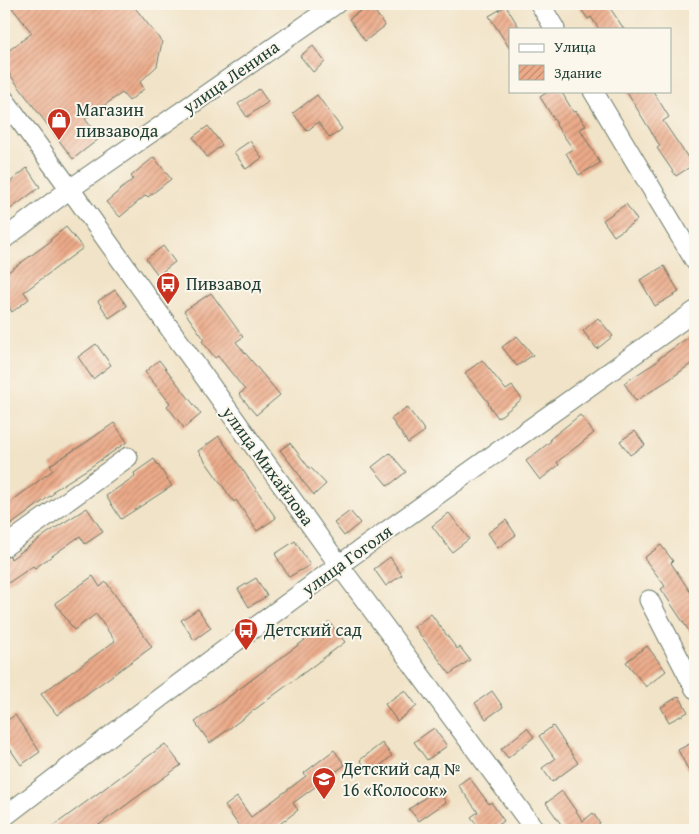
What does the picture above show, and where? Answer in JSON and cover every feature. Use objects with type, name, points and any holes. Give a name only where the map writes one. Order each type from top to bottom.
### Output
[{"type":"street","name":"улица Ленина","points":[[4,239],[70,189],[336,4]]},
{"type":"street","points":[[540,4],[554,28]]},
{"type":"street","points":[[594,92],[695,261]]},
{"type":"street","name":"улица Михайлова","points":[[4,99],[339,566],[535,830]]},
{"type":"street","name":"улица Гоголя","points":[[4,817],[161,697],[339,566],[695,311]]},
{"type":"street","points":[[4,547],[128,457]]},
{"type":"street","points":[[649,600],[695,690]]},
{"type":"building","points":[[9,4],[132,4],[162,42],[157,66],[140,82],[144,89],[129,101],[122,93],[85,119],[100,138],[73,159],[4,67],[4,54],[32,33]]},
{"type":"building","points":[[370,4],[385,26],[365,41],[349,19]]},
{"type":"building","points":[[577,4],[610,4],[608,5],[623,28],[598,28],[591,17],[588,19]]},
{"type":"building","points":[[506,6],[519,28],[509,28],[509,47],[489,16]]},
{"type":"building","points":[[313,46],[325,62],[313,72],[300,56]]},
{"type":"building","points":[[259,89],[268,102],[247,117],[238,104]]},
{"type":"building","points":[[548,92],[562,92],[574,113],[576,111],[586,126],[580,129],[600,163],[579,175],[566,153],[573,149],[540,97]]},
{"type":"building","points":[[627,92],[654,92],[669,117],[663,121],[693,165],[676,176],[657,148],[660,146]]},
{"type":"building","points":[[317,95],[342,129],[330,138],[318,122],[307,131],[293,113]]},
{"type":"building","points":[[208,126],[222,145],[207,157],[193,137]]},
{"type":"building","points":[[250,141],[262,158],[246,169],[234,152]]},
{"type":"building","points":[[154,157],[171,179],[148,197],[146,195],[120,217],[106,202],[133,179],[131,176]]},
{"type":"building","points":[[27,168],[40,187],[4,214],[4,187]]},
{"type":"building","points":[[626,204],[637,220],[614,236],[603,220]]},
{"type":"building","points":[[66,227],[83,248],[24,292],[29,299],[12,312],[4,300],[4,275],[51,241]]},
{"type":"building","points":[[163,246],[175,262],[158,275],[146,259]]},
{"type":"building","points":[[664,266],[679,292],[655,306],[640,280]]},
{"type":"building","points":[[115,290],[127,306],[109,318],[98,301]]},
{"type":"building","points":[[211,293],[243,337],[236,342],[280,395],[256,415],[239,394],[245,390],[218,356],[215,358],[184,311]]},
{"type":"building","points":[[598,318],[613,336],[597,349],[583,331]]},
{"type":"building","points":[[695,332],[695,361],[636,401],[624,383],[658,361]]},
{"type":"building","points":[[517,336],[533,355],[517,366],[502,347]]},
{"type":"building","points":[[96,344],[111,365],[93,379],[78,357]]},
{"type":"building","points":[[159,360],[201,414],[184,428],[167,406],[170,403],[145,372]]},
{"type":"building","points":[[482,360],[506,390],[512,386],[522,399],[498,418],[489,403],[465,373]]},
{"type":"building","points":[[407,407],[425,431],[408,443],[391,419]]},
{"type":"building","points":[[580,415],[594,433],[557,462],[559,465],[540,480],[526,461]]},
{"type":"building","points":[[114,423],[127,442],[53,491],[54,493],[4,530],[4,507],[53,470],[50,465]]},
{"type":"building","points":[[635,431],[645,445],[630,455],[620,441]]},
{"type":"building","points":[[219,436],[276,518],[257,531],[198,451]]},
{"type":"building","points":[[290,443],[310,469],[326,484],[314,495],[280,450]]},
{"type":"building","points":[[390,453],[406,472],[388,486],[372,467]]},
{"type":"building","points":[[154,459],[172,486],[121,519],[106,496],[135,476],[134,473]]},
{"type":"building","points":[[87,508],[103,532],[85,544],[80,536],[35,568],[33,566],[4,586],[4,558],[10,556],[11,559]]},
{"type":"building","points":[[350,511],[360,523],[344,536],[334,523]]},
{"type":"building","points":[[449,513],[469,539],[452,552],[432,526]]},
{"type":"building","points":[[506,520],[516,535],[498,548],[488,533]]},
{"type":"building","points":[[295,541],[310,565],[289,577],[275,554]]},
{"type":"building","points":[[661,545],[673,561],[671,563],[695,599],[695,640],[661,589],[665,586],[644,558]]},
{"type":"building","points":[[390,557],[402,575],[386,586],[374,569]]},
{"type":"building","points":[[93,576],[100,587],[106,582],[152,647],[57,715],[41,694],[115,641],[96,614],[74,630],[55,603]]},
{"type":"building","points":[[256,578],[267,596],[249,607],[238,589]]},
{"type":"building","points":[[198,609],[211,628],[194,640],[181,620]]},
{"type":"building","points":[[431,614],[457,649],[460,647],[470,660],[450,674],[414,627]]},
{"type":"building","points":[[329,622],[345,642],[210,743],[195,722]]},
{"type":"building","points":[[647,646],[666,671],[646,687],[626,662]]},
{"type":"building","points":[[405,690],[417,706],[397,721],[385,704]]},
{"type":"building","points":[[492,691],[503,707],[486,719],[475,703]]},
{"type":"building","points":[[679,696],[688,712],[669,722],[661,707]]},
{"type":"building","points":[[15,715],[40,752],[21,765],[4,740],[4,723]]},
{"type":"building","points":[[553,726],[578,763],[552,782],[542,768],[555,759],[539,736]]},
{"type":"building","points":[[434,728],[447,746],[427,760],[414,742]]},
{"type":"building","points":[[527,728],[534,737],[508,758],[501,749]]},
{"type":"building","points":[[695,741],[695,783],[678,750]]},
{"type":"building","points":[[382,743],[392,756],[371,773],[360,760]]},
{"type":"building","points":[[165,744],[181,765],[92,830],[48,830]]},
{"type":"building","points":[[334,750],[345,765],[293,803],[298,810],[272,830],[233,830],[239,826],[225,806],[237,797],[251,817],[306,776],[304,773]]},
{"type":"building","points":[[469,777],[489,804],[491,802],[504,821],[491,830],[481,830],[471,817],[478,812],[458,785]]},
{"type":"building","points":[[437,789],[446,802],[419,821],[409,809]]},
{"type":"building","points":[[562,791],[583,821],[593,813],[600,823],[590,830],[565,830],[546,803]]},
{"type":"place","name":"Магазин пивзавода","points":[[59,141]]},
{"type":"place","name":"Пивзавод","points":[[168,305]]},
{"type":"place","name":"Детский сад","points":[[246,651]]},
{"type":"place","name":"Детский сад № 16 «Колосок»","points":[[324,800]]}]
